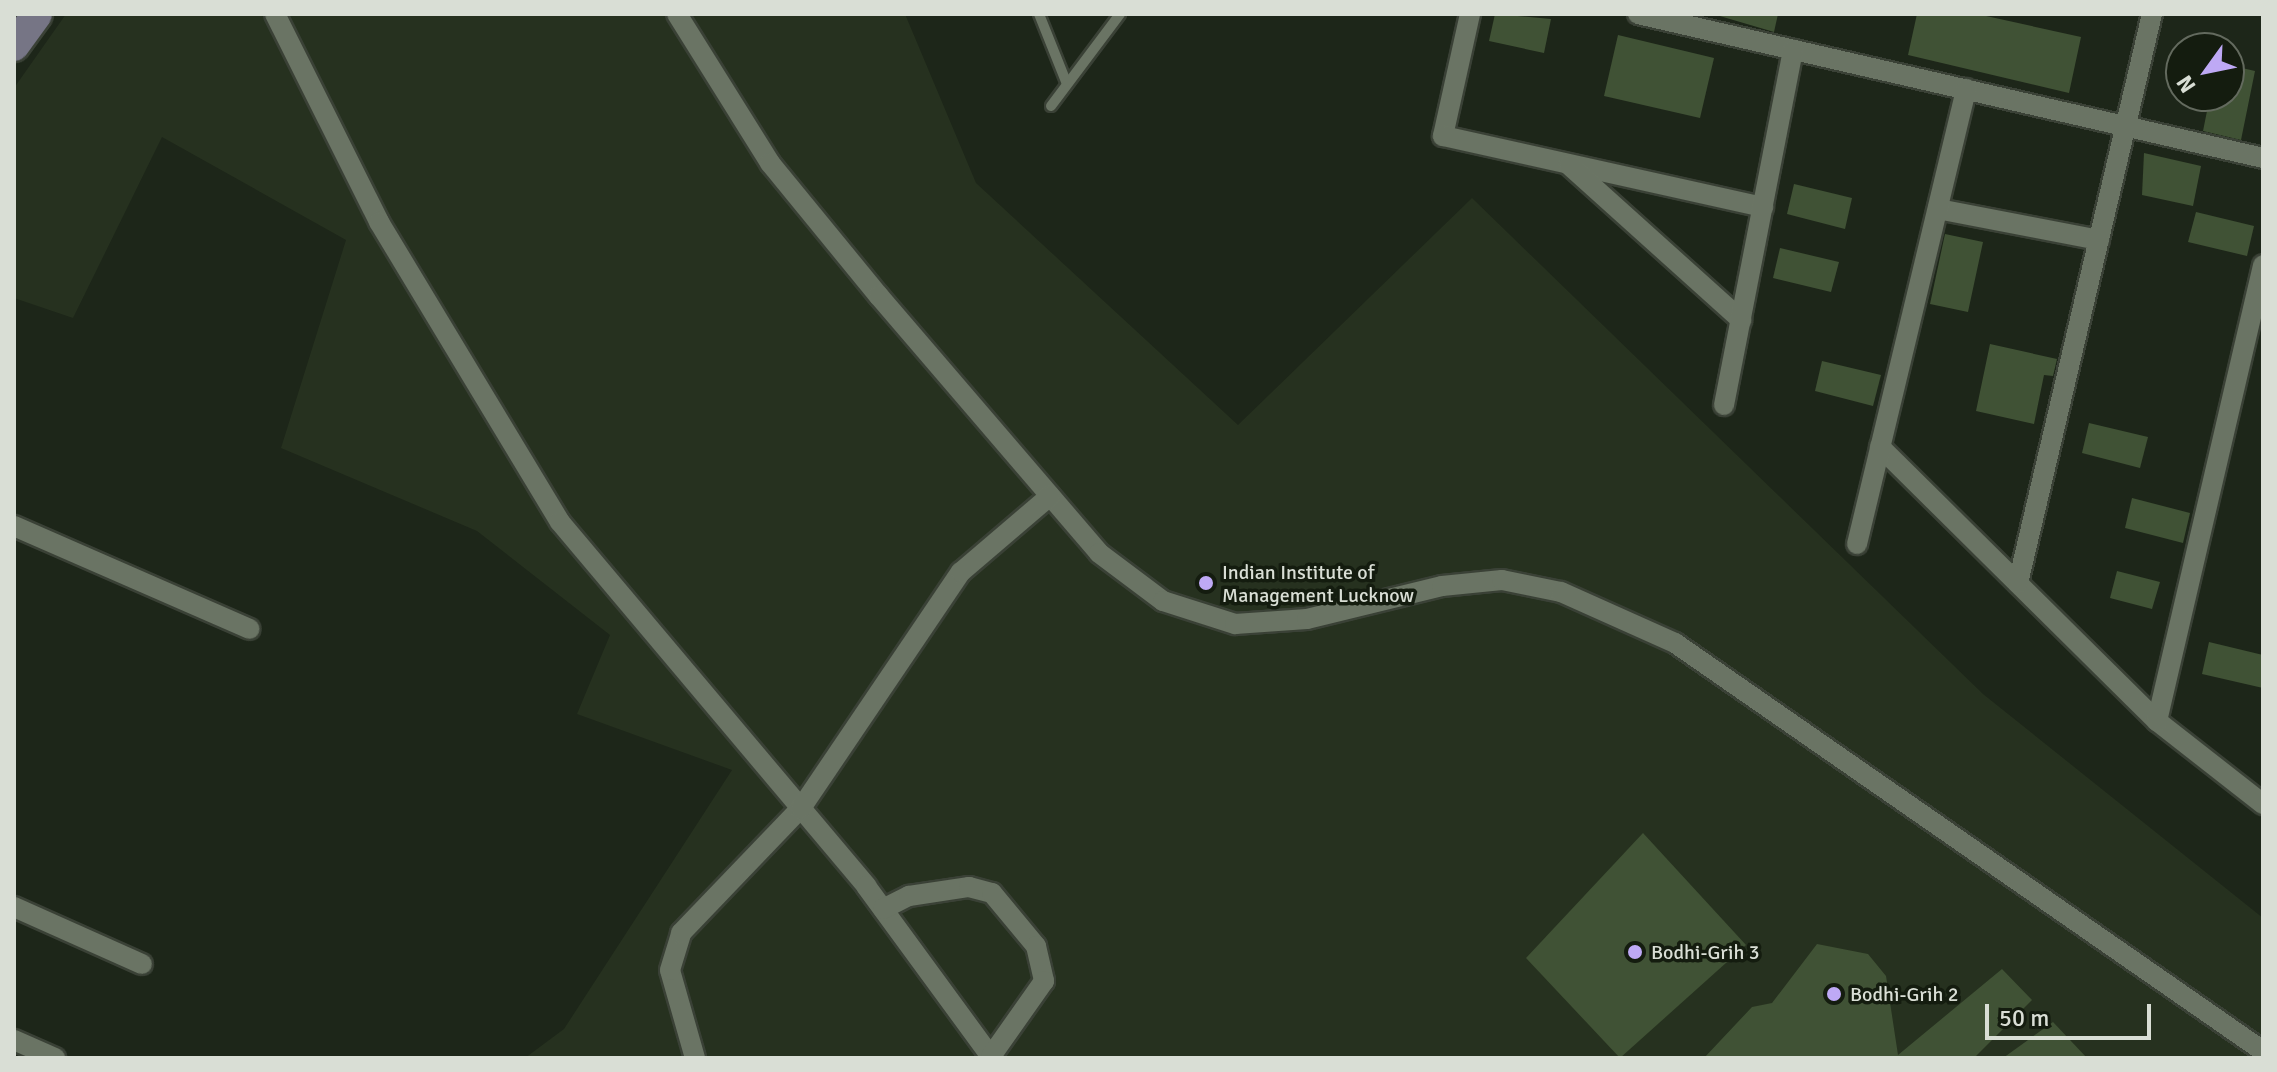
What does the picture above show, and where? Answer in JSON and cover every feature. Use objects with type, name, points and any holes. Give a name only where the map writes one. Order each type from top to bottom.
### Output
[{"type":"street","points":[[14,46],[37,14]]},
{"type":"street","points":[[275,14],[379,222],[560,522],[883,909],[992,1057],[1044,981],[1036,946],[992,893],[969,887],[909,896],[883,909]]},
{"type":"street","points":[[677,14],[770,163],[1099,553],[1163,601],[1235,624],[1307,619],[1442,586],[1502,580],[1561,592],[1675,643],[2263,1051]]},
{"type":"street","points":[[1470,14],[1443,136],[1763,207]]},
{"type":"street","points":[[1638,14],[2263,158]]},
{"type":"street","points":[[2018,583],[2152,14]]},
{"type":"street","points":[[1724,405],[1793,50]]},
{"type":"street","points":[[1857,544],[1966,89]]},
{"type":"street","points":[[1567,164],[1741,320]]},
{"type":"street","points":[[1938,209],[2099,240]]},
{"type":"street","points":[[2157,721],[2263,265]]},
{"type":"street","points":[[1880,447],[2157,721],[2263,804]]},
{"type":"street","points":[[695,1058],[670,970],[681,933],[801,808],[961,572],[1050,496]]},
{"type":"street","points":[[14,526],[250,629]]},
{"type":"street","points":[[14,907],[142,964]]},
{"type":"street","points":[[14,1040],[55,1058]]},
{"type":"lane","points":[[1039,14],[1067,84]]},
{"type":"lane","points":[[1051,106],[1120,14]]},
{"type":"shaded area","name":"Indian Institute of Management Lucknow","points":[[66,14],[905,14],[976,183],[1238,425],[1472,198],[1983,694],[2263,918],[2263,1058],[525,1058],[564,1029],[732,770],[577,714],[610,635],[477,531],[281,448],[346,240],[162,137],[73,318],[14,298],[14,88]]},
{"type":"building","points":[[1495,14],[1551,19],[1544,53],[1489,41]]},
{"type":"building","points":[[1713,14],[1778,14],[1774,32]]},
{"type":"building","points":[[1917,14],[1977,14],[2081,37],[2069,93],[1908,55]]},
{"type":"building","points":[[1618,35],[1714,58],[1700,118],[1604,96]]},
{"type":"building","points":[[2245,69],[2255,71],[2241,140],[2203,131],[2207,112],[2245,112]]},
{"type":"building","points":[[2144,153],[2201,166],[2193,206],[2142,195]]},
{"type":"building","points":[[1794,184],[1852,198],[1845,229],[1787,214]]},
{"type":"building","points":[[2196,212],[2254,226],[2247,256],[2188,242]]},
{"type":"building","points":[[1945,234],[1983,242],[1968,312],[1930,304]]},
{"type":"building","points":[[1780,248],[1839,262],[1831,292],[1773,278]]},
{"type":"building","points":[[1990,344],[2057,359],[2053,376],[2044,375],[2034,424],[1976,411]]},
{"type":"building","points":[[1822,361],[1881,375],[1873,406],[1815,391]]},
{"type":"building","points":[[2089,423],[2148,437],[2140,468],[2082,453]]},
{"type":"building","points":[[2132,498],[2190,513],[2183,543],[2125,528]]},
{"type":"building","points":[[2117,571],[2160,582],[2152,609],[2110,598]]},
{"type":"building","points":[[2209,642],[2263,655],[2263,688],[2202,674]]},
{"type":"building","name":"Bodhi-Grih 3","points":[[1643,833],[1746,945],[1620,1058],[1526,958]]},
{"type":"building","name":"Bodhi-Grih 2","points":[[1817,944],[1868,954],[1886,976],[1898,1055],[2002,969],[2032,1000],[1974,1058],[1704,1058],[1752,1007],[1772,1003]]},
{"type":"building","points":[[2053,1022],[2087,1058],[2003,1058]]},
{"type":"place","name":"Indian Institute of Management Lucknow","points":[[1206,583]]},
{"type":"place","name":"Bodhi-Grih 3","points":[[1635,952]]},
{"type":"place","name":"Bodhi-Grih 2","points":[[1834,994]]}]
